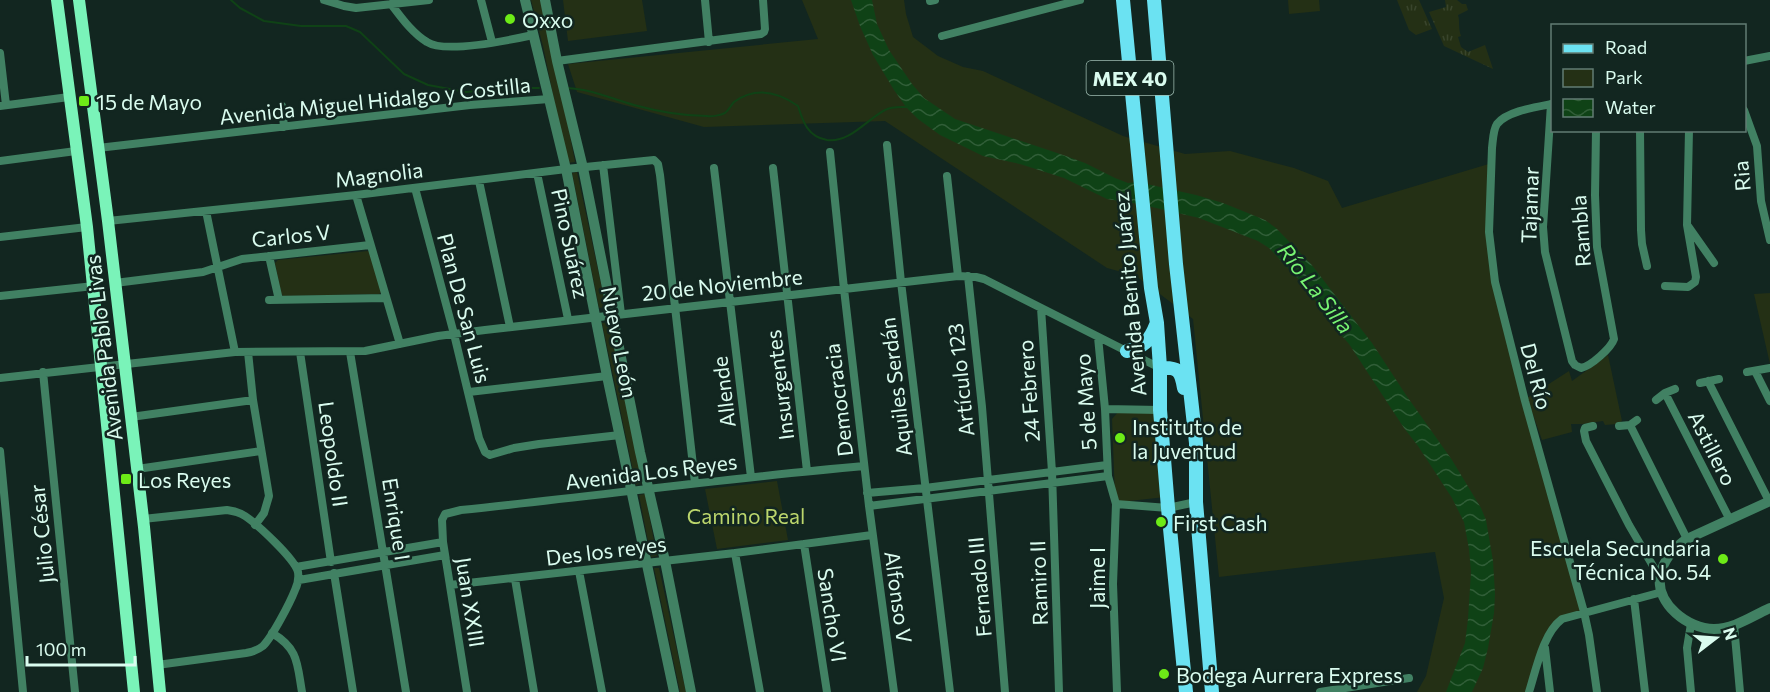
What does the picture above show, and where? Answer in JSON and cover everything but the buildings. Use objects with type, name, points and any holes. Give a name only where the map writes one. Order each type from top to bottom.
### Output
[{"type":"main road","name":"Avenida Pablo Livas","points":[[57,0],[87,227],[134,692]]},
{"type":"main road","name":"Avenida Pablo Livas","points":[[79,0],[143,519],[160,692]]},
{"type":"main road","name":"Avenida Benito Juárez","points":[[1123,0],[1137,155],[1156,323],[1160,368],[1160,410],[1186,692]]},
{"type":"main road","name":"MEX 40","points":[[1154,0],[1176,264],[1196,443],[1196,502],[1212,692]]},
{"type":"main road","points":[[1127,351],[1144,345],[1150,338],[1156,323]]},
{"type":"main road","points":[[1160,368],[1173,367],[1179,372],[1196,443]]},
{"type":"street","points":[[324,0],[356,8],[429,0]]},
{"type":"street","points":[[481,0],[492,42]]},
{"type":"street","name":"Nuevo León","points":[[525,0],[566,169],[645,563],[674,692]]},
{"type":"street","name":"Nuevo León","points":[[546,0],[557,61],[616,314],[648,490],[692,692]]},
{"type":"street","points":[[705,0],[709,42]]},
{"type":"street","points":[[557,61],[749,37],[764,32],[763,0]]},
{"type":"street","points":[[942,36],[1080,0]]},
{"type":"street","points":[[391,4],[418,35],[435,46],[454,47],[533,35]]},
{"type":"street","points":[[0,53],[3,106],[69,97]]},
{"type":"street","points":[[1746,62],[1770,56]]},
{"type":"street","name":"Avenida Miguel Hidalgo y Costilla","points":[[99,148],[470,105],[549,99]]},
{"type":"street","name":"Del Río","points":[[1551,104],[1512,114],[1504,117],[1497,124],[1492,148],[1489,232],[1495,282],[1510,344],[1584,612],[1597,692]]},
{"type":"street","points":[[282,106],[284,128]]},
{"type":"street","name":"Ria","points":[[1746,116],[1756,146],[1761,201],[1770,240]]},
{"type":"street","name":"Tajamar","points":[[1551,118],[1543,227],[1545,252],[1572,361],[1577,367],[1584,368],[1612,346],[1613,328]]},
{"type":"street","name":"Rambla","points":[[1596,132],[1597,247],[1613,328]]},
{"type":"street","points":[[1640,132],[1641,230],[1647,266]]},
{"type":"street","points":[[1665,286],[1688,287],[1695,282],[1696,277],[1687,225],[1689,132]]},
{"type":"street","name":"Aquiles Serdán","points":[[887,145],[950,692]]},
{"type":"street","points":[[0,161],[76,152]]},
{"type":"street","name":"Democracia","points":[[830,152],[869,506]]},
{"type":"street","name":"Magnolia","points":[[108,221],[654,160],[659,169],[674,308]]},
{"type":"street","points":[[603,165],[616,314]]},
{"type":"street","name":"Allende","points":[[714,168],[752,477]]},
{"type":"street","name":"Insurgentes","points":[[773,168],[807,471]]},
{"type":"street","name":"Pino Suárez","points":[[537,173],[568,319]]},
{"type":"street","points":[[947,176],[958,276]]},
{"type":"street","points":[[479,181],[510,327]]},
{"type":"street","name":"Plan De San Luis","points":[[415,188],[479,438],[485,452],[490,455],[525,446],[620,435]]},
{"type":"street","points":[[356,195],[400,344]]},
{"type":"street","points":[[207,211],[235,352]]},
{"type":"street","points":[[1687,225],[1714,263]]},
{"type":"street","points":[[0,237],[87,227]]},
{"type":"street","name":"Carlos V","points":[[115,283],[203,272],[242,259],[370,245]]},
{"type":"street","points":[[268,256],[279,300]]},
{"type":"street","name":"20 de Noviembre","points":[[0,378],[235,352],[365,351],[454,334],[568,319],[958,276],[984,279],[1160,368]]},
{"type":"street","name":"Artículo 123","points":[[968,276],[988,480]]},
{"type":"street","points":[[0,296],[93,286]]},
{"type":"street","points":[[269,300],[386,298]]},
{"type":"street","points":[[674,308],[695,483]]},
{"type":"street","name":"24 Febrero","points":[[1041,308],[1052,472]]},
{"type":"street","name":"5 de Mayo","points":[[1098,337],[1105,409],[1107,465]]},
{"type":"street","points":[[248,352],[261,451],[269,486],[269,496],[264,513],[255,525]]},
{"type":"street","name":"Leopoldo II","points":[[300,352],[331,562]]},
{"type":"street","name":"Enrique I","points":[[350,352],[406,692]]},
{"type":"street","points":[[1770,368],[1751,372],[1770,401]]},
{"type":"street","name":"Julio César","points":[[43,372],[75,692]]},
{"type":"street","points":[[469,392],[607,376]]},
{"type":"street","points":[[1660,578],[1669,557],[1677,546],[1687,539],[1770,501],[1704,382],[1719,379]]},
{"type":"street","points":[[1656,400],[1675,389]]},
{"type":"street","name":"Astillero","points":[[1665,393],[1730,520]]},
{"type":"street","points":[[130,417],[254,400]]},
{"type":"street","points":[[1105,409],[1160,410]]},
{"type":"street","points":[[1619,426],[1634,422],[1687,539]]},
{"type":"street","points":[[1593,426],[1584,431],[1587,441],[1629,525],[1660,578],[1662,592],[1679,617],[1700,628],[1714,629],[1734,625],[1770,608]]},
{"type":"street","points":[[0,451],[23,692]]},
{"type":"street","points":[[137,469],[261,451]]},
{"type":"street","points":[[867,493],[1107,465]]},
{"type":"street","name":"Jaime I","points":[[1107,465],[1116,504],[1113,584],[1117,692]]},
{"type":"street","name":"Avenida Los Reyes","points":[[443,516],[449,512],[461,510],[864,466]]},
{"type":"street","name":"Ramiro II","points":[[1052,472],[1059,692]]},
{"type":"street","points":[[869,506],[1108,476]]},
{"type":"street","name":"Fernado III","points":[[988,480],[1005,692]]},
{"type":"street","points":[[1116,504],[1168,508],[1196,502]]},
{"type":"street","name":"Alfonso V","points":[[869,506],[894,692]]},
{"type":"street","points":[[143,519],[227,510],[243,515],[296,567],[298,580],[295,591],[272,633],[264,645],[256,650],[157,665]]},
{"type":"street","name":"Juan XXIII","points":[[443,516],[443,542],[467,692]]},
{"type":"street","name":"Des los reyes","points":[[450,585],[872,535]]},
{"type":"street","points":[[296,567],[443,542]]},
{"type":"street","name":"Sancho VI","points":[[804,544],[827,692]]},
{"type":"street","points":[[735,553],[760,692]]},
{"type":"street","points":[[298,580],[446,555]]},
{"type":"street","points":[[579,571],[602,692]]},
{"type":"street","points":[[334,573],[353,692]]},
{"type":"street","points":[[515,579],[534,692]]},
{"type":"street","points":[[1529,692],[1545,645],[1555,624],[1562,619],[1584,612],[1662,592]]},
{"type":"street","points":[[1634,599],[1645,692]]},
{"type":"street","points":[[1691,624],[1687,648],[1691,692]]},
{"type":"street","points":[[1734,625],[1740,692]]},
{"type":"street","points":[[272,633],[290,645],[297,664],[302,692]]},
{"type":"street","points":[[1545,645],[1550,692]]},
{"type":"street","points":[[1322,692],[1370,688],[1409,678]]},
{"type":"green space","points":[[531,0],[544,0],[575,162],[567,163]]},
{"type":"green space","points":[[563,0],[642,0],[647,31],[568,41]]},
{"type":"green space","points":[[802,0],[904,0],[913,37],[938,56],[963,67],[983,71],[1123,136],[1185,154],[1230,151],[1294,168],[1328,181],[1342,208],[1492,163],[1489,232],[1495,282],[1584,612],[1555,624],[1529,692],[1417,692],[1426,676],[1444,598],[1435,552],[1219,577],[1193,319],[1136,276],[1107,268],[885,121],[704,127],[577,92],[568,64],[818,39]]},
{"type":"green space","points":[[1288,0],[1319,0],[1320,11],[1289,14]]},
{"type":"green space","points":[[1397,0],[1419,0],[1432,29],[1416,35],[1409,30]]},
{"type":"green space","points":[[1445,0],[1457,0],[1466,4],[1468,10],[1458,15],[1461,36],[1458,37],[1461,47],[1468,52],[1485,45],[1493,69],[1444,46],[1429,12],[1446,7]]},
{"type":"green space","points":[[577,172],[606,307],[599,308],[572,173]]},
{"type":"green space","points":[[368,251],[372,255],[383,291],[379,294],[283,296],[281,293],[275,263],[278,260]]},
{"type":"green space","points":[[1770,293],[1770,364],[1754,294]]},
{"type":"green space","points":[[610,322],[642,483],[636,485],[602,323]]},
{"type":"green space","points":[[1608,355],[1622,421],[1605,425],[1603,421],[1571,424],[1572,432],[1542,440],[1527,398],[1569,371],[1572,381]]},
{"type":"green space","points":[[1160,411],[1165,497],[1120,502],[1115,497],[1112,419],[1118,412]]},
{"type":"green space","name":"Camino Real","points":[[777,481],[788,540],[717,549],[705,489]]},
{"type":"green space","points":[[645,494],[657,556],[651,557],[639,495]]},
{"type":"green space","points":[[654,568],[659,568],[686,692],[680,692]]},
{"type":"water","name":"Río La Silla","points":[[851,0],[872,0],[877,24],[889,50],[912,84],[924,98],[955,119],[1085,163],[1128,183],[1138,182],[1196,195],[1265,220],[1276,228],[1311,264],[1372,343],[1452,460],[1486,520],[1493,561],[1494,613],[1483,668],[1472,692],[1446,692],[1465,643],[1468,619],[1471,572],[1464,522],[1452,498],[1418,446],[1349,344],[1333,326],[1306,287],[1269,248],[1258,241],[1199,218],[1107,199],[1064,178],[1020,164],[983,156],[940,135],[918,119],[894,90],[873,55]]},
{"type":"waterway","points":[[231,0],[240,8],[264,21],[301,26],[346,26],[360,32],[404,74],[428,85],[466,92],[539,88]]},
{"type":"waterway","points":[[567,88],[593,92],[661,111],[709,116],[725,113],[734,102],[750,94],[775,94],[798,106],[804,123],[811,132],[827,140],[843,138],[888,109],[908,107]]},
{"type":"place","name":"Oxxo","points":[[510,19]]},
{"type":"place","name":"15 de Mayo","points":[[84,101]]},
{"type":"place","name":"Instituto de la Juventud","points":[[1120,438]]},
{"type":"place","name":"Los Reyes","points":[[126,479]]},
{"type":"place","name":"First Cash","points":[[1161,522]]},
{"type":"place","name":"Escuela Secundaria Técnica No. 54","points":[[1723,559]]},
{"type":"place","name":"Bodega Aurrera Express","points":[[1164,674]]}]
